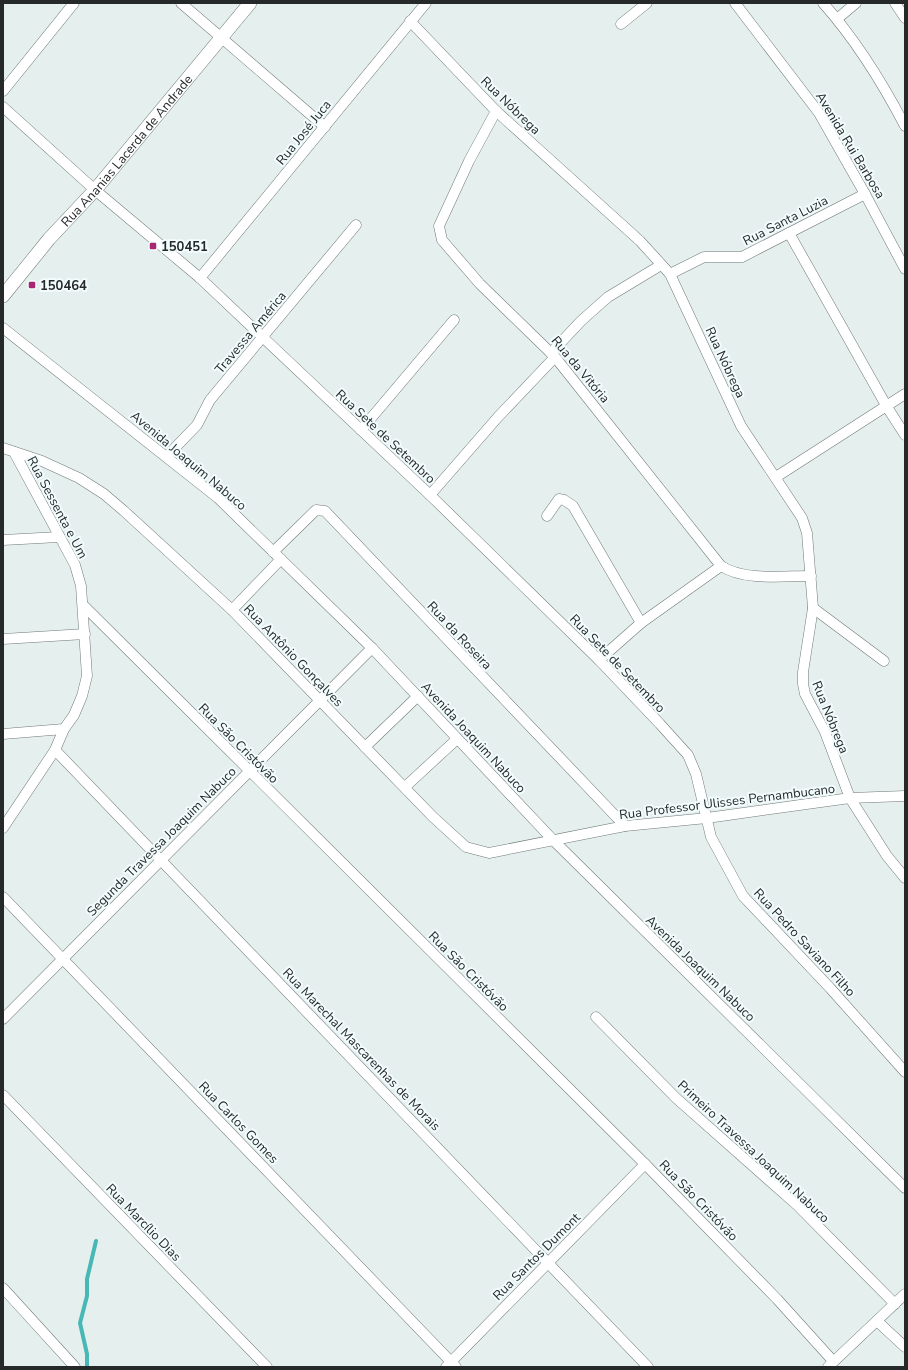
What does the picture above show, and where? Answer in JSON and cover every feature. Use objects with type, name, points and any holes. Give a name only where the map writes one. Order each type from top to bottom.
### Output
[{"type":"street","points":[[3,91],[74,3]]},
{"type":"street","points":[[181,3],[325,127]]},
{"type":"street","name":"Rua Ananias Lacerda de Andrade","points":[[3,296],[49,239],[95,190],[250,3]]},
{"type":"street","name":"Rua José Juca","points":[[200,278],[426,3]]},
{"type":"street","points":[[621,24],[647,3]]},
{"type":"street","name":"Avenida Rui Barbosa","points":[[735,3],[819,113],[866,194],[905,269]]},
{"type":"street","points":[[823,3],[837,19],[858,48],[905,126]]},
{"type":"street","points":[[837,19],[856,3]]},
{"type":"street","points":[[895,3],[905,18]]},
{"type":"street","name":"Rua Nóbrega","points":[[410,21],[496,111],[640,241],[670,274],[741,426],[802,518],[807,533],[813,608],[803,684],[809,705],[824,732],[850,798],[887,856],[905,878]]},
{"type":"street","name":"Rua Sete de Setembro","points":[[3,107],[95,190],[200,278],[430,495],[599,660],[688,755],[696,774],[707,818]]},
{"type":"street","name":"Rua da Vitória","points":[[496,111],[453,192],[439,226],[439,233],[450,250],[480,284],[553,355],[721,566]]},
{"type":"street","name":"Rua Santa Luzia","points":[[670,274],[704,257],[742,257],[866,194]]},
{"type":"street","name":"Travessa América","points":[[167,456],[198,425],[210,400],[356,225]]},
{"type":"street","points":[[789,233],[887,407],[905,435]]},
{"type":"street","points":[[430,495],[581,321],[608,297],[661,265]]},
{"type":"street","points":[[361,430],[454,320]]},
{"type":"street","name":"Avenida Joaquim Nabuco","points":[[3,328],[167,456],[218,498],[372,648],[553,840],[905,1188]]},
{"type":"street","points":[[776,477],[905,394]]},
{"type":"street","name":"Rua Sessenta e Um","points":[[3,448],[14,452],[75,565],[81,586],[87,676],[82,696],[74,715],[64,729],[55,750],[3,828]]},
{"type":"street","name":"Rua Antônio Gonçalves","points":[[14,452],[42,461],[79,478],[104,494],[124,511],[232,610],[433,817],[466,847],[489,853],[553,840]]},
{"type":"street","points":[[546,516],[559,499],[564,500],[573,506],[641,623]]},
{"type":"street","name":"Rua da Roseira","points":[[273,552],[316,510],[326,511],[625,826]]},
{"type":"street","points":[[3,540],[59,537]]},
{"type":"street","points":[[232,610],[281,559]]},
{"type":"street","points":[[599,660],[641,623],[721,566],[738,573],[771,576],[811,576]]},
{"type":"street","name":"Rua São Cristóvão","points":[[82,605],[646,1164],[777,1299],[830,1364]]},
{"type":"street","points":[[813,608],[884,660]]},
{"type":"street","points":[[3,639],[84,634]]},
{"type":"street","name":"Segunda Travessa Joaquim Nabuco","points":[[3,1019],[372,648]]},
{"type":"street","points":[[365,747],[418,696]]},
{"type":"street","points":[[3,734],[64,729]]},
{"type":"street","points":[[405,787],[457,739]]},
{"type":"street","name":"Rua Marechal Mascarenhas de Morais","points":[[55,750],[162,859],[648,1367]]},
{"type":"street","name":"Rua Professor Ulisses Pernambucano","points":[[553,840],[625,826],[707,818],[850,798],[905,796]]},
{"type":"street","name":"Rua Pedro Saviano Filho","points":[[707,818],[710,837],[743,896],[830,988],[905,1072]]},
{"type":"street","name":"Rua Carlos Gomes","points":[[3,896],[64,958],[451,1365]]},
{"type":"street","name":"Primeiro Travessa Joaquim Nabuco","points":[[596,1017],[676,1098],[797,1205],[895,1304]]},
{"type":"street","name":"Rua Marcílio Dias","points":[[3,1095],[267,1367]]},
{"type":"street","name":"Rua Santos Dumont","points":[[451,1365],[548,1262],[646,1164]]},
{"type":"street","points":[[3,1288],[74,1367]]},
{"type":"street","points":[[830,1364],[905,1294]]},
{"type":"street","points":[[877,1321],[905,1347]]},
{"type":"waterway","points":[[87,1367],[87,1354],[80,1323],[87,1296],[87,1279],[96,1241]]},
{"type":"place","name":"150451","points":[[153,246]]},
{"type":"place","name":"150464","points":[[32,285]]}]
